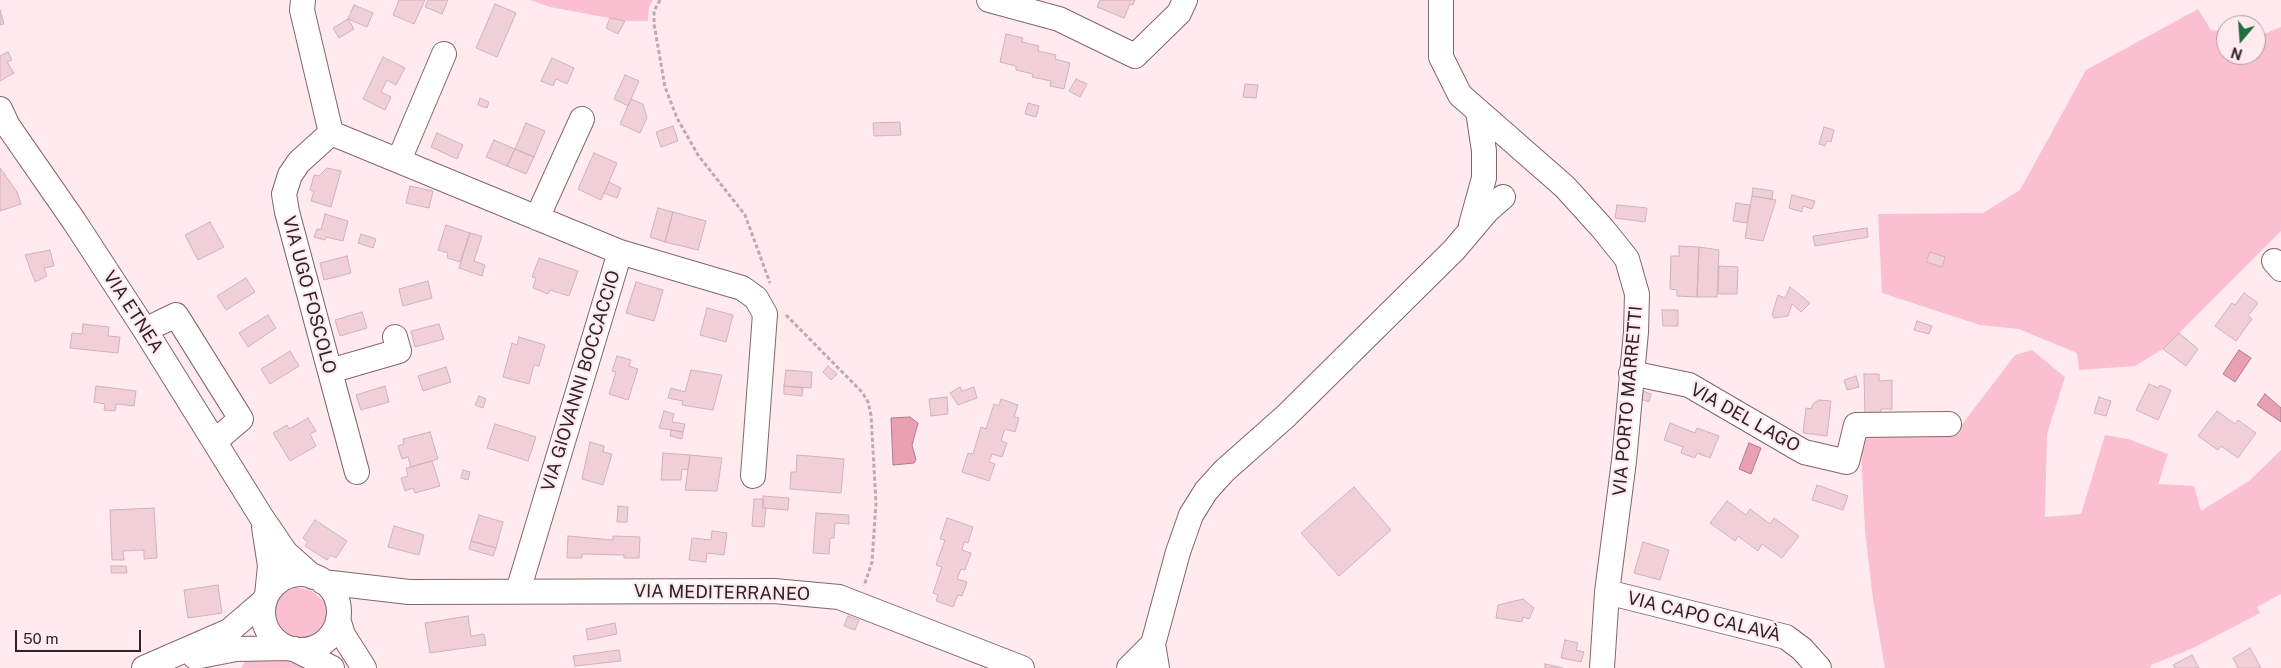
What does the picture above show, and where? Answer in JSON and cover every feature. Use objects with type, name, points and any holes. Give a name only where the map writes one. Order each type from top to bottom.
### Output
[{"type":"street","points":[[303,0],[302,10],[331,133],[620,252]]},
{"type":"street","points":[[989,0],[1064,9],[1135,56],[1179,12],[1185,0]]},
{"type":"street","name":"VIA PORTO MARRETTI","points":[[1441,0],[1441,58],[1460,95],[1565,187],[1603,229],[1626,259],[1637,294],[1636,332],[1624,461],[1607,592],[1602,668]]},
{"type":"street","points":[[399,160],[444,54]]},
{"type":"street","name":"VIA ETNEA","points":[[0,110],[8,126],[74,221],[145,330],[262,518],[286,553],[318,579]]},
{"type":"street","points":[[1468,231],[1478,206],[1484,178],[1484,151],[1478,111]]},
{"type":"street","points":[[537,218],[582,119]]},
{"type":"street","name":"VIA UGO FOSCOLO","points":[[331,133],[299,162],[290,175],[284,194],[357,472]]},
{"type":"street","points":[[1156,668],[1153,644],[1178,552],[1191,515],[1206,491],[1224,471],[1286,416],[1454,250],[1468,231],[1503,197]]},
{"type":"street","name":"VIA GIOVANNI BOCCACCIO","points":[[518,591],[620,252],[742,288],[756,298],[765,314],[753,476]]},
{"type":"street","points":[[145,330],[176,315],[241,419],[215,441]]},
{"type":"street","points":[[330,371],[399,351],[395,338]]},
{"type":"street","name":"VIA DEL LAGO","points":[[1631,373],[1689,385],[1804,452],[1847,462],[1856,424],[1949,424]]},
{"type":"street","points":[[262,518],[269,549],[266,597],[263,612],[267,629],[278,642],[332,668]]},
{"type":"street","points":[[149,666],[229,631],[266,597],[279,582],[290,576],[302,575],[409,592]]},
{"type":"street","points":[[318,579],[334,595],[343,635],[364,668]]},
{"type":"street","name":"VIA MEDITERRANEO","points":[[409,592],[774,591],[839,597],[1022,668]]},
{"type":"street","points":[[149,666],[236,649],[312,648],[323,643],[334,630],[338,616],[359,604],[409,592]]},
{"type":"street","name":"VIA CAPO CALAVÀ","points":[[1607,592],[1786,637],[1802,648],[1819,668]]},
{"type":"street","points":[[1129,668],[1153,644]]},
{"type":"shaded area","points":[[530,0],[653,0],[649,7],[648,21],[625,21],[550,7]]},
{"type":"shaded area","points":[[2198,9],[2211,30],[2216,31],[2216,65],[2266,65],[2266,33],[2281,27],[2281,231],[2163,349],[2135,366],[2079,370],[2077,353],[2019,329],[1980,325],[1882,293],[1878,214],[1983,213],[2020,190],[2086,70]]},
{"type":"shaded area","points":[[2032,350],[2065,377],[2047,434],[2045,517],[2081,514],[2105,435],[2128,439],[2168,454],[2158,484],[2194,486],[2201,511],[2249,481],[2281,450],[2281,594],[2257,607],[2260,613],[2191,649],[2151,665],[2150,668],[1885,668],[1873,599],[1865,531],[1860,430],[1957,431],[2015,355]]},
{"type":"shaded area","points":[[2239,350],[2251,358],[2235,382],[2223,374]]},
{"type":"shaded area","points":[[2265,394],[2281,408],[2281,422],[2257,405]]},
{"type":"shaded area","points":[[910,417],[918,423],[912,445],[916,460],[914,463],[893,465],[891,418]]},
{"type":"shaded area","points":[[1749,443],[1761,448],[1751,474],[1739,469]]},
{"type":"shaded area","points":[[296,587],[312,591],[328,605],[330,614],[327,628],[315,638],[309,640],[293,638],[277,624],[275,614],[277,600],[287,590]]},
{"type":"shaded area","points":[[249,656],[289,658],[316,668],[241,668]]},
{"type":"building","points":[[399,0],[425,0],[414,24],[393,15]]},
{"type":"building","points":[[428,0],[448,0],[442,14],[425,7]]},
{"type":"building","points":[[1100,0],[1135,0],[1133,5],[1130,4],[1124,18],[1097,7]]},
{"type":"building","points":[[495,4],[516,13],[497,57],[476,48]]},
{"type":"building","points":[[354,5],[373,13],[367,27],[348,19]]},
{"type":"building","points":[[0,10],[4,24],[0,25]]},
{"type":"building","points":[[610,18],[625,21],[618,34],[606,28]]},
{"type":"building","points":[[348,19],[354,29],[339,38],[333,28]]},
{"type":"building","points":[[1006,34],[1023,38],[1022,42],[1039,46],[1038,51],[1056,55],[1055,59],[1070,63],[1064,89],[1050,86],[1051,81],[1032,77],[1033,74],[1016,70],[1016,66],[1000,62]]},
{"type":"building","points":[[8,52],[12,60],[7,62],[14,73],[0,81],[0,56]]},
{"type":"building","points":[[383,57],[405,68],[396,85],[387,80],[381,92],[391,97],[385,110],[363,99]]},
{"type":"building","points":[[552,58],[574,68],[567,84],[556,79],[553,86],[541,81]]},
{"type":"building","points":[[625,75],[639,81],[628,106],[614,99]]},
{"type":"building","points":[[1076,79],[1087,84],[1080,97],[1069,91]]},
{"type":"building","points":[[1245,84],[1258,85],[1256,98],[1243,97]]},
{"type":"building","points":[[480,98],[489,102],[487,108],[478,105]]},
{"type":"building","points":[[631,99],[643,104],[647,118],[640,133],[620,124]]},
{"type":"building","points":[[1028,103],[1039,106],[1036,117],[1025,114]]},
{"type":"building","points":[[900,122],[901,135],[874,136],[873,123]]},
{"type":"building","points":[[526,123],[545,131],[534,157],[515,149]]},
{"type":"building","points":[[673,126],[678,141],[661,147],[656,132]]},
{"type":"building","points":[[1824,127],[1834,130],[1831,142],[1827,141],[1825,146],[1819,144]]},
{"type":"building","points":[[437,133],[463,145],[457,159],[431,147]]},
{"type":"building","points":[[494,140],[515,149],[507,166],[486,157]]},
{"type":"building","points":[[515,149],[534,157],[526,174],[507,166]]},
{"type":"building","points":[[594,153],[617,163],[601,200],[578,189]]},
{"type":"building","points":[[0,168],[17,192],[21,204],[0,211]]},
{"type":"building","points":[[327,168],[341,171],[331,207],[311,201],[314,191],[310,190],[314,175],[319,176]]},
{"type":"building","points":[[609,182],[621,188],[617,198],[604,193]]},
{"type":"building","points":[[410,186],[433,191],[429,208],[406,203]]},
{"type":"building","points":[[1753,188],[1773,191],[1772,199],[1752,196]]},
{"type":"building","points":[[1792,195],[1815,201],[1812,209],[1803,206],[1802,212],[1789,208]]},
{"type":"building","points":[[1752,196],[1776,200],[1763,241],[1745,238]]},
{"type":"building","points":[[1736,203],[1750,205],[1747,223],[1733,221]]},
{"type":"building","points":[[1617,205],[1647,208],[1645,222],[1615,218]]},
{"type":"building","points":[[658,208],[673,212],[665,242],[650,237]]},
{"type":"building","points":[[673,212],[706,221],[698,250],[665,242]]},
{"type":"building","points":[[325,214],[348,221],[343,241],[326,237],[325,240],[314,237],[317,229],[321,230]]},
{"type":"building","points":[[210,222],[224,247],[198,260],[185,235]]},
{"type":"building","points":[[446,225],[470,233],[460,262],[447,258],[448,253],[438,250]]},
{"type":"building","points":[[1867,228],[1868,237],[1815,246],[1813,236]]},
{"type":"building","points":[[470,233],[482,236],[474,261],[485,265],[482,276],[459,268]]},
{"type":"building","points":[[361,234],[376,239],[373,248],[358,243]]},
{"type":"building","points":[[1679,246],[1699,247],[1697,297],[1677,296],[1677,290],[1670,289],[1671,256],[1679,256]]},
{"type":"building","points":[[1699,247],[1719,250],[1717,297],[1697,297]]},
{"type":"building","points":[[50,250],[54,266],[44,268],[47,276],[35,282],[25,255]]},
{"type":"building","points":[[1930,252],[1945,257],[1942,267],[1926,262]]},
{"type":"building","points":[[347,256],[351,273],[324,280],[320,263]]},
{"type":"building","points":[[539,258],[578,271],[569,296],[550,290],[548,294],[533,288],[536,278],[532,277]]},
{"type":"building","points":[[1719,266],[1738,267],[1737,294],[1718,294]]},
{"type":"building","points":[[246,278],[255,292],[226,310],[217,296]]},
{"type":"building","points":[[428,281],[432,298],[403,306],[399,289]]},
{"type":"building","points":[[636,282],[663,290],[654,321],[626,313]]},
{"type":"building","points":[[1790,287],[1810,303],[1801,312],[1792,304],[1788,316],[1774,318],[1772,315],[1778,295],[1785,298]]},
{"type":"building","points":[[2244,293],[2258,303],[2248,316],[2252,319],[2236,341],[2215,326],[2232,303],[2235,305]]},
{"type":"building","points":[[707,308],[733,315],[726,342],[700,335]]},
{"type":"building","points":[[1662,310],[1678,310],[1678,326],[1663,326]]},
{"type":"building","points":[[362,312],[367,328],[340,336],[335,320]]},
{"type":"building","points":[[268,315],[276,328],[248,347],[239,333]]},
{"type":"building","points":[[1917,321],[1932,326],[1929,334],[1914,330]]},
{"type":"building","points":[[83,324],[109,327],[108,336],[120,337],[118,353],[70,348],[72,333],[82,334]]},
{"type":"building","points":[[439,324],[444,339],[415,347],[411,331]]},
{"type":"building","points":[[2179,333],[2198,349],[2186,366],[2163,349]]},
{"type":"building","points":[[519,337],[545,345],[539,366],[534,365],[529,384],[503,377],[512,343],[517,345]]},
{"type":"building","points":[[290,351],[299,366],[270,384],[261,369]]},
{"type":"building","points":[[617,356],[631,360],[629,366],[638,369],[628,400],[609,394],[616,372],[612,371]]},
{"type":"building","points":[[828,366],[837,374],[831,380],[823,372]]},
{"type":"building","points":[[446,367],[451,382],[423,391],[418,376]]},
{"type":"building","points":[[691,370],[722,375],[713,410],[682,405],[683,401],[668,398],[671,388],[685,392]]},
{"type":"building","points":[[786,370],[812,372],[811,388],[784,386]]},
{"type":"building","points":[[1864,374],[1879,374],[1879,381],[1892,380],[1892,409],[1881,409],[1881,416],[1865,417]]},
{"type":"building","points":[[1856,376],[1859,387],[1847,390],[1844,380]]},
{"type":"building","points":[[2149,384],[2158,388],[2160,385],[2171,390],[2158,420],[2136,410]]},
{"type":"building","points":[[96,386],[136,391],[134,406],[116,404],[115,411],[104,410],[105,404],[94,402]]},
{"type":"building","points":[[385,386],[389,402],[361,410],[356,395]]},
{"type":"building","points":[[784,386],[803,388],[802,396],[784,394]]},
{"type":"building","points":[[960,387],[962,391],[974,387],[977,398],[958,405],[950,393]]},
{"type":"building","points":[[1638,389],[1651,394],[1649,402],[1638,398]]},
{"type":"building","points":[[479,396],[486,399],[483,408],[475,405]]},
{"type":"building","points":[[947,397],[948,414],[931,416],[929,399]]},
{"type":"building","points":[[2099,397],[2111,401],[2106,416],[2094,413]]},
{"type":"building","points":[[1001,399],[1018,405],[1014,417],[1019,418],[1015,432],[1005,429],[1001,441],[1007,443],[1002,457],[992,454],[989,462],[995,464],[989,481],[962,472],[968,453],[973,454],[981,427],[986,429],[994,404],[999,406]]},
{"type":"building","points":[[1819,400],[1831,401],[1827,436],[1803,433],[1806,408],[1811,409],[1813,404]]},
{"type":"building","points":[[664,411],[674,414],[672,422],[685,424],[683,432],[659,428]]},
{"type":"building","points":[[2217,411],[2235,424],[2238,420],[2256,433],[2238,458],[2221,446],[2218,450],[2198,436]]},
{"type":"building","points":[[308,418],[316,431],[310,434],[316,446],[290,461],[273,433],[287,425],[289,429]]},
{"type":"building","points":[[1670,423],[1695,433],[1697,428],[1719,436],[1710,458],[1697,453],[1695,458],[1681,453],[1683,447],[1664,440]]},
{"type":"building","points":[[495,424],[536,437],[528,461],[487,448]]},
{"type":"building","points":[[671,430],[683,432],[682,439],[670,436]]},
{"type":"building","points":[[430,432],[438,459],[411,467],[408,457],[402,459],[398,446],[404,444],[403,439]]},
{"type":"building","points":[[590,442],[604,446],[603,452],[612,454],[603,485],[582,479]]},
{"type":"building","points":[[663,453],[690,455],[688,470],[682,469],[681,480],[661,480]]},
{"type":"building","points":[[690,455],[722,458],[717,491],[685,490]]},
{"type":"building","points":[[797,455],[844,459],[841,493],[790,489],[791,472],[796,472]]},
{"type":"building","points":[[432,461],[440,486],[415,493],[413,488],[405,491],[401,478],[408,476],[406,468]]},
{"type":"building","points":[[463,470],[470,472],[468,480],[461,478]]},
{"type":"building","points":[[1817,485],[1848,496],[1843,510],[1812,500]]},
{"type":"building","points":[[1354,487],[1391,530],[1339,576],[1301,533]]},
{"type":"building","points":[[763,496],[789,498],[788,510],[763,508]]},
{"type":"building","points":[[754,499],[763,499],[763,508],[766,508],[764,527],[752,526]]},
{"type":"building","points":[[1727,501],[1746,515],[1750,509],[1770,524],[1774,518],[1799,536],[1782,558],[1762,544],[1758,551],[1738,536],[1735,541],[1710,523]]},
{"type":"building","points":[[618,506],[628,507],[627,522],[617,522]]},
{"type":"building","points":[[154,508],[157,558],[144,559],[144,550],[123,551],[124,560],[112,560],[110,510]]},
{"type":"building","points":[[816,513],[849,515],[849,524],[835,523],[834,538],[830,538],[829,554],[813,553]]},
{"type":"building","points":[[479,515],[503,522],[496,548],[471,541]]},
{"type":"building","points":[[947,518],[973,527],[968,543],[964,542],[962,550],[971,553],[965,570],[961,569],[957,579],[967,582],[962,596],[958,595],[953,607],[936,601],[938,595],[933,593],[942,567],[936,565],[945,540],[940,539]]},
{"type":"building","points":[[315,520],[347,541],[336,558],[331,555],[327,560],[305,546],[308,542],[303,538]]},
{"type":"building","points":[[394,526],[424,535],[419,555],[388,547]]},
{"type":"building","points":[[712,531],[727,533],[724,555],[707,553],[706,562],[689,560],[692,538],[711,540]]},
{"type":"building","points":[[568,536],[613,540],[613,536],[640,537],[639,558],[624,558],[624,555],[582,554],[582,558],[567,558]]},
{"type":"building","points":[[471,541],[496,548],[493,556],[469,549]]},
{"type":"building","points":[[1643,542],[1669,550],[1660,580],[1634,573]]},
{"type":"building","points":[[111,566],[126,566],[127,573],[111,573]]},
{"type":"building","points":[[218,585],[222,613],[188,618],[184,590]]},
{"type":"building","points":[[1523,599],[1534,608],[1529,619],[1523,617],[1522,622],[1496,618],[1498,605]]},
{"type":"building","points":[[468,616],[471,636],[484,634],[486,645],[430,653],[425,623]]},
{"type":"building","points":[[848,616],[859,620],[855,630],[844,626]]},
{"type":"building","points":[[615,623],[617,634],[588,640],[586,629]]},
{"type":"building","points":[[1565,640],[1578,643],[1576,650],[1584,652],[1581,662],[1561,658]]},
{"type":"building","points":[[2250,648],[2261,668],[2238,668],[2233,658]]},
{"type":"building","points":[[619,650],[621,661],[575,666],[573,656]]},
{"type":"building","points":[[2192,655],[2199,668],[2175,668],[2173,665]]},
{"type":"building","points":[[1545,664],[1563,668],[1545,668]]}]
